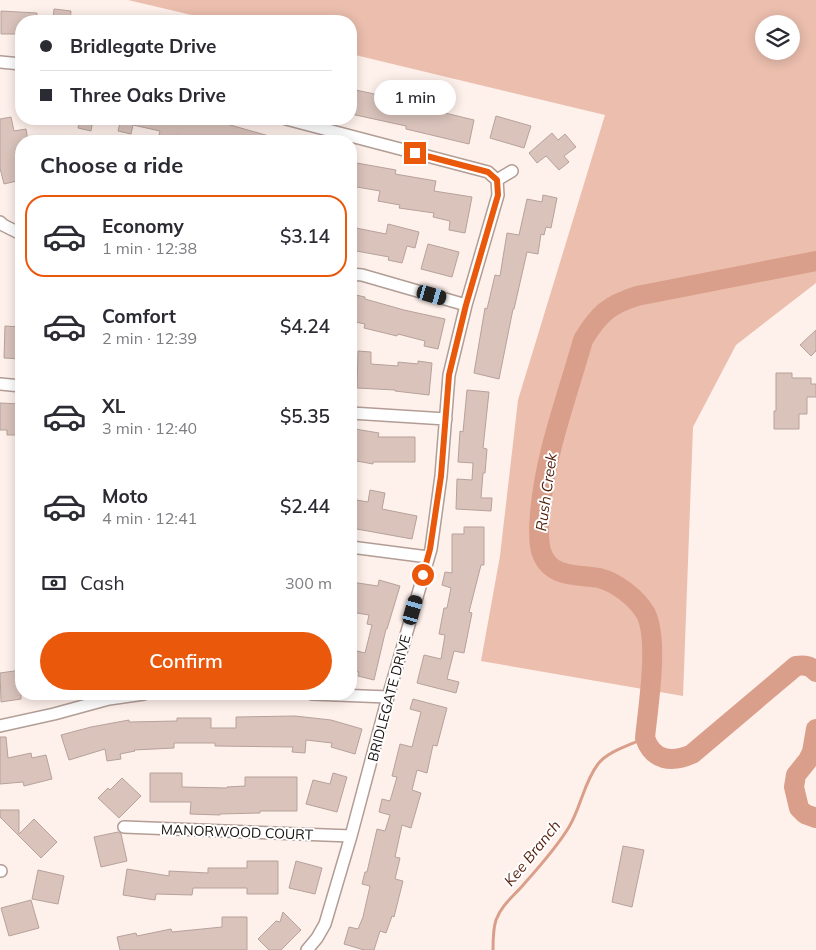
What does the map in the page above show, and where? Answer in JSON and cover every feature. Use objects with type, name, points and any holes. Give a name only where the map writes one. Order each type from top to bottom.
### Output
[{"type":"street","points":[[0,62],[15,63]]},
{"type":"street","points":[[309,125],[347,135]]},
{"type":"street","points":[[357,138],[488,172],[495,178],[512,171]]},
{"type":"street","name":"BRIDLEGATE DRIVE","points":[[307,950],[325,924],[428,558],[441,476],[449,375],[466,305],[498,195],[495,178]]},
{"type":"street","points":[[0,222],[3,226],[15,231]]},
{"type":"street","points":[[357,275],[466,305]]},
{"type":"street","points":[[0,384],[15,385]]},
{"type":"street","points":[[357,413],[446,419]]},
{"type":"street","points":[[357,547],[428,558]]},
{"type":"street","points":[[357,696],[388,697]]},
{"type":"street","points":[[0,726],[105,700]]},
{"type":"street","name":"MANORWOOD COURT","points":[[124,828],[351,836]]},
{"type":"shaded area","points":[[128,0],[816,0],[816,283],[736,345],[693,427],[683,696],[481,661],[500,556],[518,400],[605,115],[357,55],[357,15],[192,15]]},
{"type":"building","points":[[54,9],[71,11],[71,15],[54,15]]},
{"type":"building","points":[[1,11],[37,13],[37,15],[15,15],[15,34],[1,34]]},
{"type":"building","points":[[357,90],[412,102],[414,95],[428,99],[426,107],[474,120],[469,144],[406,129],[406,126],[357,115]]},
{"type":"building","points":[[496,116],[531,126],[524,148],[490,138]]},
{"type":"building","points":[[11,117],[14,131],[26,129],[27,135],[15,135],[15,181],[4,184],[0,168],[0,119]]},
{"type":"building","points":[[79,125],[92,125],[91,131],[78,128]]},
{"type":"building","points":[[120,125],[133,125],[131,134],[118,131]]},
{"type":"building","points":[[133,125],[230,125],[265,135],[159,135],[160,131]]},
{"type":"building","points":[[552,133],[558,140],[565,134],[576,147],[564,156],[569,162],[559,170],[546,156],[537,163],[529,153]]},
{"type":"building","points":[[357,163],[396,170],[395,174],[436,181],[434,191],[472,197],[465,233],[449,230],[450,221],[433,217],[434,213],[399,208],[400,205],[378,201],[380,191],[357,187]]},
{"type":"building","points":[[543,195],[557,198],[551,228],[546,227],[544,235],[541,234],[538,254],[527,252],[499,379],[474,373],[485,308],[487,309],[495,275],[500,276],[507,233],[519,235],[527,199],[542,202]]},
{"type":"building","points":[[388,224],[419,232],[415,248],[407,246],[402,263],[388,260],[389,257],[357,251],[357,228],[386,234]]},
{"type":"building","points":[[428,244],[459,252],[452,277],[421,269]]},
{"type":"building","points":[[357,295],[404,310],[445,319],[438,349],[424,346],[425,341],[364,328],[365,324],[357,322]]},
{"type":"building","points":[[5,326],[15,327],[15,359],[4,358]]},
{"type":"building","points":[[816,330],[816,351],[811,356],[800,345]]},
{"type":"building","points":[[358,351],[371,352],[371,364],[398,366],[398,362],[418,364],[418,361],[432,363],[429,395],[395,390],[357,388]]},
{"type":"building","points":[[776,373],[792,373],[792,378],[811,378],[811,384],[816,384],[816,397],[807,397],[807,414],[799,414],[799,429],[774,429]]},
{"type":"building","points":[[467,390],[489,392],[483,448],[487,449],[481,498],[492,498],[491,511],[456,509],[457,479],[472,480],[473,463],[458,462],[460,431],[463,432]]},
{"type":"building","points":[[0,403],[15,404],[15,435],[7,435],[7,430],[0,430]]},
{"type":"building","points":[[357,429],[379,433],[378,437],[415,437],[415,462],[373,462],[373,464],[357,461]]},
{"type":"building","points":[[370,490],[385,493],[382,509],[417,516],[412,539],[357,529],[357,500],[368,502]]},
{"type":"building","points":[[464,527],[484,527],[484,565],[481,565],[469,612],[472,613],[464,653],[454,651],[447,679],[459,682],[456,693],[417,683],[424,655],[441,659],[445,635],[439,634],[444,608],[447,608],[451,588],[442,585],[445,572],[452,573],[452,534],[464,534]]},
{"type":"building","points":[[379,580],[400,586],[386,629],[374,680],[358,676],[359,672],[357,672],[357,651],[365,653],[372,625],[367,624],[369,615],[357,613],[357,583],[378,586]]},
{"type":"building","points":[[15,671],[15,700],[1,702],[0,673]]},
{"type":"building","points":[[413,699],[447,708],[437,746],[433,745],[427,773],[417,770],[412,790],[421,793],[411,828],[402,825],[395,857],[400,858],[395,879],[403,881],[394,917],[392,916],[386,933],[380,931],[374,950],[364,950],[344,944],[349,927],[358,929],[363,917],[370,886],[362,884],[365,872],[367,872],[377,829],[385,831],[390,815],[379,812],[382,799],[390,801],[397,777],[392,776],[400,744],[412,747],[421,712],[410,709]]},
{"type":"building","points":[[295,716],[331,720],[362,729],[355,754],[331,747],[332,743],[306,740],[305,753],[292,752],[293,747],[215,746],[215,743],[174,743],[174,748],[134,750],[120,754],[121,759],[107,761],[105,749],[69,760],[61,735],[129,720],[129,722],[177,721],[177,718],[211,718],[211,728],[236,728],[236,717]]},
{"type":"building","points":[[0,737],[6,737],[8,758],[31,753],[32,758],[46,755],[52,779],[24,786],[23,782],[0,784]]},
{"type":"building","points":[[150,773],[182,773],[182,787],[227,788],[245,786],[245,777],[297,777],[297,811],[260,811],[260,813],[220,815],[190,814],[191,802],[150,802]]},
{"type":"building","points":[[333,773],[347,777],[337,812],[306,804],[313,780],[330,784]]},
{"type":"building","points":[[122,778],[141,796],[119,818],[98,798],[108,788],[110,790]]},
{"type":"building","points":[[0,810],[19,810],[19,834],[34,819],[57,842],[41,858],[0,817]]},
{"type":"building","points":[[118,832],[121,834],[127,861],[101,867],[94,837]]},
{"type":"building","points":[[623,846],[644,850],[632,907],[612,902]]},
{"type":"building","points":[[247,861],[278,861],[278,894],[247,894],[247,888],[193,888],[192,895],[156,894],[155,900],[123,895],[127,869],[169,876],[169,871],[208,873],[208,868],[247,868]]},
{"type":"building","points":[[296,861],[322,868],[315,894],[289,888]]},
{"type":"building","points":[[38,870],[64,876],[58,904],[32,899]]},
{"type":"building","points":[[31,900],[39,928],[9,936],[1,908]]},
{"type":"building","points":[[283,912],[301,930],[281,950],[269,950],[258,939],[276,921],[280,922]]},
{"type":"building","points":[[222,917],[247,917],[247,950],[120,950],[117,937],[136,933],[137,936],[171,929],[172,932],[222,927]]},
{"type":"waterway","name":"Rush Creek","points":[[816,261],[637,296],[618,303],[599,317],[583,340],[557,426],[543,491],[539,532],[541,551],[545,560],[551,566],[565,574],[599,578],[612,583],[632,597],[646,614],[652,640],[652,657],[645,738],[648,746],[658,756],[677,759],[692,754],[796,666],[807,666],[816,672]]},
{"type":"waterway","name":"Rush Creek","points":[[816,729],[812,752],[796,775],[794,787],[799,808],[805,814],[816,818]]},
{"type":"waterway","name":"Kee Branch","points":[[493,950],[494,927],[499,914],[564,834],[573,819],[589,779],[598,764],[607,755],[645,738]]},
{"type":"route","points":[[415,153],[488,172],[497,180],[498,195],[466,305],[449,375],[441,476],[430,549],[423,575]]}]
